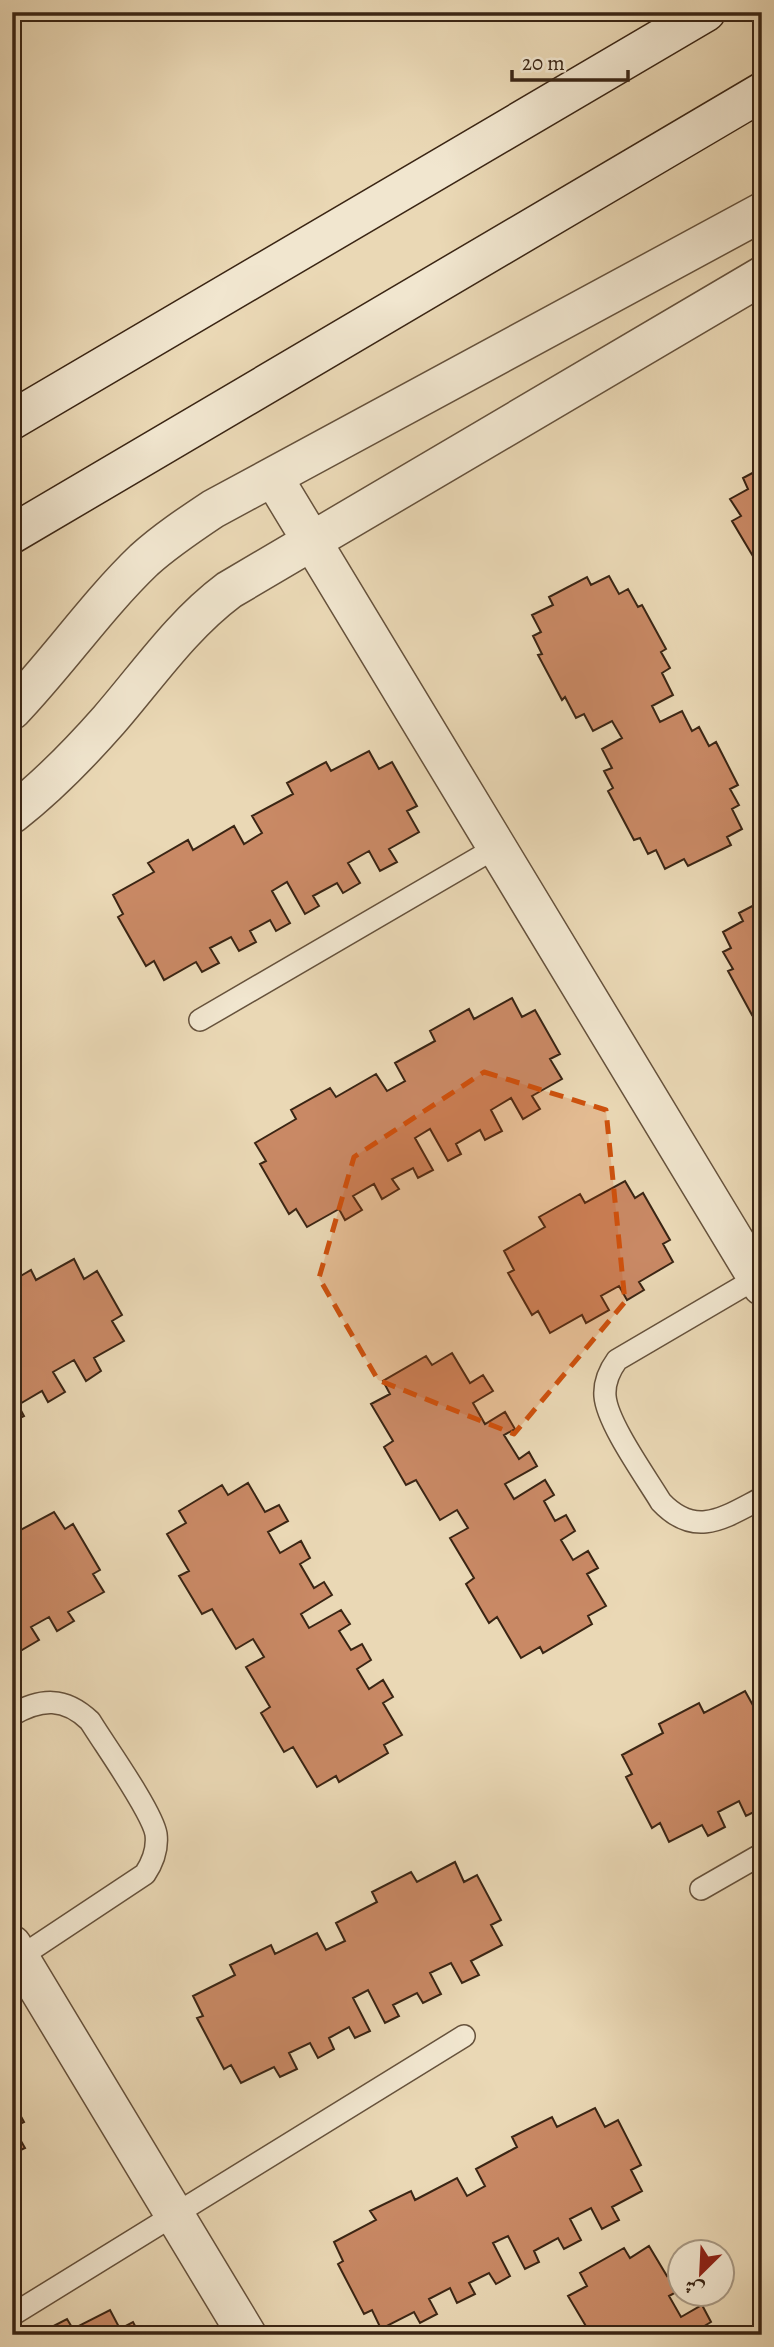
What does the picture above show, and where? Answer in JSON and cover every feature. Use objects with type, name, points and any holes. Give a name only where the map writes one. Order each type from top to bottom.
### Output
[{"type":"street","points":[[12,420],[706,12]]},
{"type":"street","points":[[12,534],[762,92]]},
{"type":"street","points":[[12,710],[145,559],[214,509],[762,212]]},
{"type":"street","points":[[12,814],[57,776],[109,720],[191,622],[209,605],[312,541],[762,276]]},
{"type":"street","points":[[273,477],[760,1282]]},
{"type":"street","points":[[16,1951],[247,2335]]},
{"type":"lane","points":[[200,1020],[497,847]]},
{"type":"lane","points":[[760,1282],[617,1360],[610,1370],[604,1393],[610,1415],[661,1502],[671,1512],[683,1519],[710,1522],[762,1498]]},
{"type":"lane","points":[[12,1715],[40,1701],[68,1704],[80,1711],[90,1721],[150,1819],[157,1842],[156,1853],[145,1874],[16,1951]]},
{"type":"lane","points":[[701,1889],[762,1854]]},
{"type":"lane","points":[[12,2315],[464,2036]]},
{"type":"highlighted area","points":[[484,1072],[606,1110],[625,1302],[514,1434],[378,1380],[319,1278],[354,1157]]},
{"type":"building","points":[[762,461],[762,554],[754,558],[732,521],[741,516],[730,499],[748,489],[743,478],[760,469],[757,464]]},
{"type":"building","points":[[609,576],[619,594],[628,589],[638,607],[642,605],[666,649],[661,652],[670,668],[662,673],[673,695],[652,706],[660,722],[682,711],[692,731],[699,727],[709,746],[716,742],[738,785],[730,789],[739,805],[732,809],[742,829],[727,837],[731,845],[688,866],[684,859],[665,869],[656,850],[648,854],[640,838],[634,840],[608,791],[613,788],[604,771],[612,768],[602,749],[622,738],[612,721],[593,731],[584,714],[576,718],[565,697],[562,700],[538,655],[542,654],[533,636],[541,632],[532,615],[553,605],[549,597],[587,577],[591,585]]},
{"type":"building","points":[[369,751],[379,769],[392,762],[417,806],[407,811],[419,832],[389,849],[397,862],[380,871],[369,851],[348,863],[360,883],[343,893],[337,883],[313,896],[319,906],[305,914],[287,882],[272,891],[290,923],[276,931],[270,920],[250,931],[256,942],[239,951],[231,937],[210,948],[219,963],[202,972],[196,962],[164,980],[154,961],[146,966],[118,917],[123,914],[113,895],[154,872],[148,863],[188,840],[193,850],[234,826],[244,844],[262,833],[252,816],[293,794],[287,783],[326,762],[331,771]]},
{"type":"building","points":[[762,901],[762,1026],[755,1013],[752,1015],[728,971],[733,969],[723,952],[731,948],[723,932],[743,921],[739,913]]},
{"type":"building","points":[[512,998],[522,1017],[535,1010],[560,1054],[550,1059],[562,1079],[532,1096],[540,1109],[523,1119],[511,1098],[491,1110],[502,1131],[485,1140],[480,1130],[456,1144],[461,1154],[448,1161],[430,1129],[415,1138],[433,1170],[418,1178],[413,1168],[392,1179],[399,1189],[382,1199],[374,1184],[353,1196],[362,1210],[345,1220],[339,1209],[307,1227],[296,1209],[289,1214],[260,1164],[266,1161],[255,1143],[296,1119],[291,1110],[330,1088],[336,1097],[376,1074],[387,1091],[405,1081],[395,1063],[435,1041],[430,1031],[469,1009],[474,1019]]},
{"type":"building","points":[[625,1181],[635,1198],[643,1193],[670,1240],[663,1244],[673,1262],[639,1282],[644,1290],[627,1300],[619,1286],[601,1296],[609,1310],[586,1323],[582,1315],[550,1333],[538,1311],[532,1315],[508,1273],[514,1270],[504,1251],[545,1227],[539,1217],[580,1194],[585,1203]]},
{"type":"building","points":[[74,1259],[84,1279],[97,1271],[122,1315],[112,1321],[124,1341],[94,1358],[101,1371],[86,1381],[74,1360],[53,1372],[65,1392],[48,1402],[42,1391],[18,1405],[24,1416],[12,1422],[12,1281],[31,1270],[36,1280]]},
{"type":"building","points":[[452,1353],[470,1383],[483,1375],[493,1391],[473,1403],[485,1424],[505,1412],[515,1429],[504,1435],[519,1459],[529,1452],[537,1466],[505,1484],[514,1499],[545,1480],[554,1495],[544,1501],[555,1521],[566,1515],[575,1531],[561,1540],[573,1560],[588,1551],[598,1568],[587,1574],[606,1606],[588,1616],[592,1624],[543,1653],[540,1647],[521,1658],[497,1617],[489,1623],[466,1584],[474,1578],[450,1538],[468,1528],[457,1510],[440,1520],[416,1480],[406,1485],[384,1447],[393,1441],[371,1404],[390,1394],[383,1381],[426,1356],[432,1365]]},
{"type":"building","points":[[248,1483],[265,1512],[279,1505],[288,1521],[268,1532],[280,1553],[301,1541],[310,1558],[300,1564],[314,1588],[324,1582],[332,1595],[301,1614],[309,1628],[341,1610],[350,1624],[339,1631],[351,1650],[362,1644],[371,1660],[357,1669],[369,1689],[383,1680],[393,1697],[383,1703],[402,1735],[384,1745],[388,1753],[339,1782],[336,1776],[317,1787],[293,1747],[284,1752],[261,1713],[270,1707],[246,1667],[264,1657],[253,1639],[236,1649],[212,1609],[202,1614],[179,1576],[189,1571],[167,1534],[186,1523],[179,1511],[222,1485],[228,1495]]},
{"type":"building","points":[[54,1512],[65,1529],[73,1524],[100,1570],[93,1574],[104,1592],[68,1612],[74,1621],[57,1631],[49,1617],[31,1627],[39,1640],[17,1653],[12,1646],[12,1528],[15,1533]]},
{"type":"building","points":[[745,1691],[755,1709],[762,1706],[762,1794],[757,1797],[762,1808],[746,1816],[739,1801],[718,1812],[725,1827],[708,1836],[702,1825],[669,1842],[660,1823],[652,1828],[626,1777],[632,1774],[622,1755],[663,1733],[659,1724],[699,1703],[704,1713]]},
{"type":"building","points":[[455,1862],[464,1882],[477,1875],[501,1920],[491,1925],[502,1945],[471,1961],[479,1975],[462,1983],[451,1963],[430,1973],[441,1994],[423,2003],[417,1993],[393,2005],[399,2016],[385,2023],[368,1990],[353,1998],[370,2031],[355,2038],[349,2027],[329,2038],[334,2049],[318,2058],[310,2043],[289,2053],[297,2069],[280,2077],[274,2067],[241,2083],[231,2065],[224,2069],[197,2018],[203,2016],[193,1996],[235,1975],[230,1965],[271,1945],[275,1954],[317,1933],[326,1950],[345,1941],[336,1923],[377,1902],[372,1892],[411,1872],[417,1882]]},
{"type":"building","points":[[12,2100],[24,2122],[13,2127],[25,2148],[12,2154]]},
{"type":"building","points":[[595,2108],[605,2127],[618,2120],[641,2165],[631,2170],[642,2191],[612,2207],[619,2220],[602,2229],[591,2208],[570,2219],[581,2240],[564,2249],[558,2238],[534,2251],[539,2262],[525,2269],[508,2236],[493,2243],[510,2276],[496,2284],[489,2273],[469,2283],[475,2294],[457,2303],[450,2288],[429,2299],[437,2314],[420,2323],[414,2312],[381,2329],[372,2310],[364,2314],[338,2264],[343,2261],[334,2242],[376,2220],[370,2211],[411,2191],[415,2200],[457,2178],[467,2196],[485,2186],[476,2169],[517,2147],[512,2137],[552,2117],[557,2127]]},
{"type":"building","points":[[649,2246],[666,2274],[666,2308],[676,2308],[681,2317],[697,2308],[704,2308],[711,2322],[701,2328],[706,2335],[587,2335],[590,2333],[568,2296],[587,2286],[580,2273],[624,2248],[630,2258]]},
{"type":"building","points":[[110,2310],[120,2329],[133,2322],[140,2335],[36,2335],[67,2319],[73,2329]]}]
